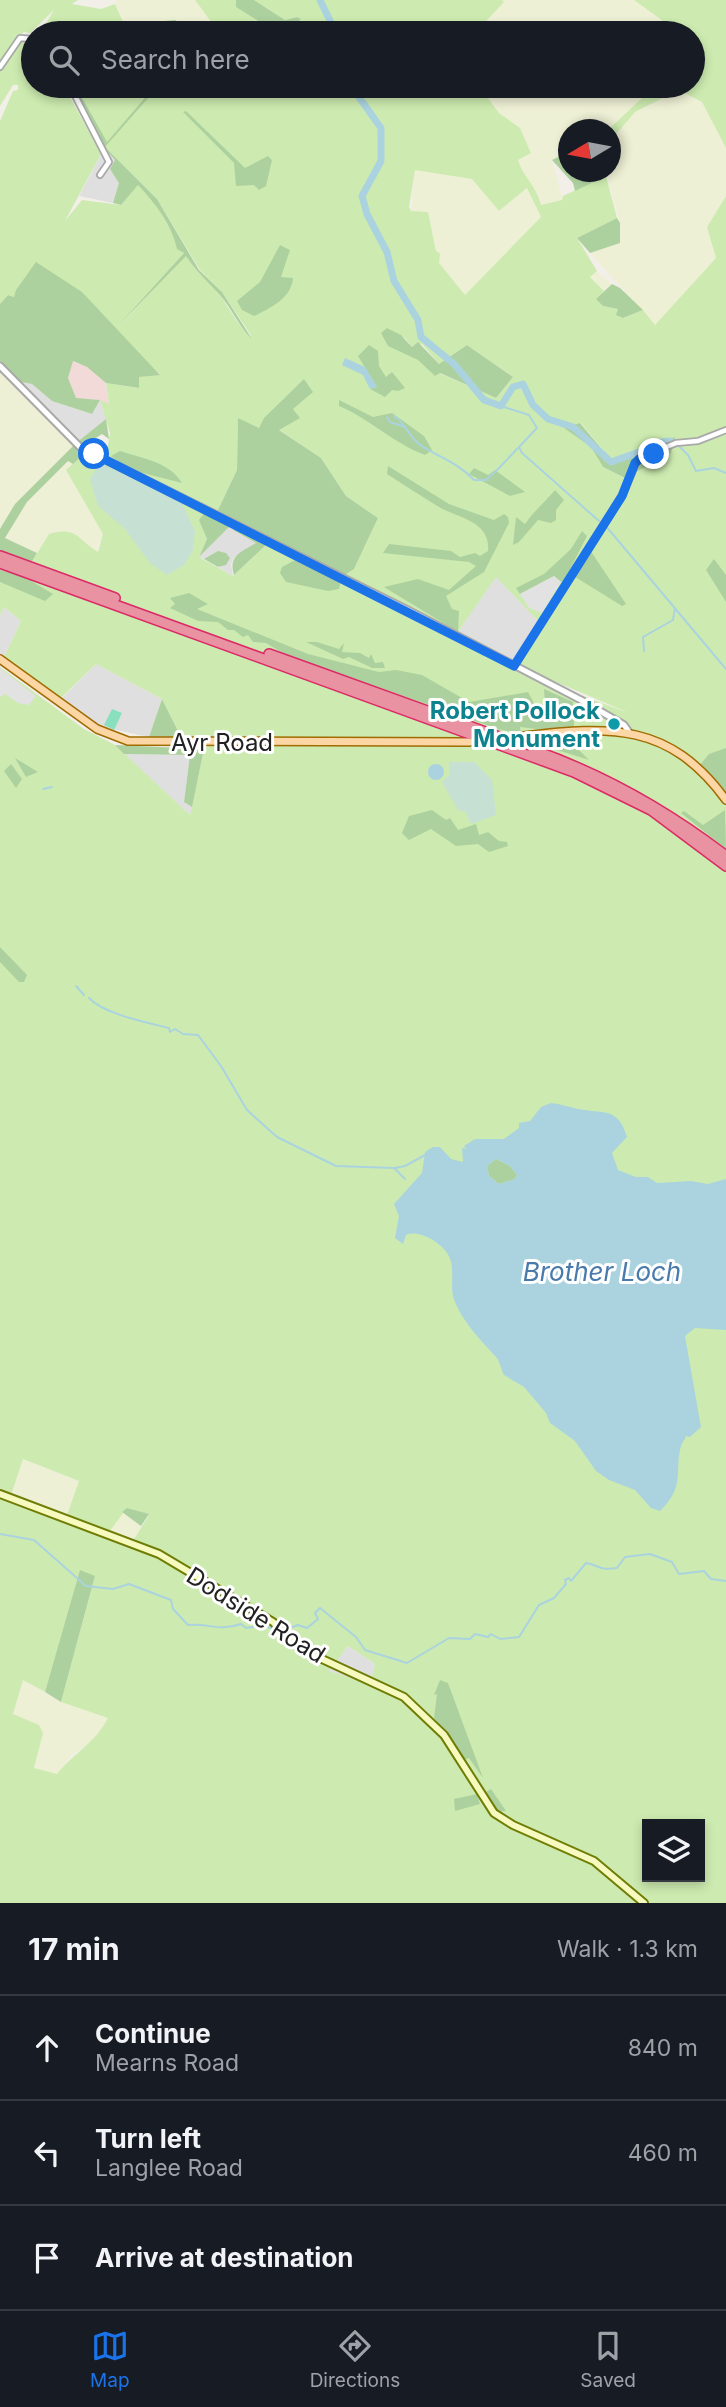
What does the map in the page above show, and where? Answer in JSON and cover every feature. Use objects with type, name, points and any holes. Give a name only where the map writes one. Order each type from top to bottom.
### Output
[{"type":"highway","points":[[0,555],[579,766],[655,805],[726,856]]},
{"type":"highway","points":[[0,563],[574,772],[651,810],[726,866]]},
{"type":"main road","name":"Ayr Road","points":[[0,659],[97,729],[128,741],[470,742]]},
{"type":"main road","points":[[523,736],[588,729],[629,732],[661,742],[699,767],[726,800]]},
{"type":"main road","name":"Dodside Road","points":[[0,1494],[159,1554],[273,1622],[309,1653],[404,1697],[444,1735],[494,1813],[513,1825],[595,1862],[644,1903]]},
{"type":"street","points":[[0,67],[21,38]]},
{"type":"street","points":[[76,98],[109,162],[100,175]]},
{"type":"street","points":[[0,366],[80,447],[581,700],[624,725],[629,732]]},
{"type":"street","points":[[514,666],[622,496],[638,459],[676,443],[698,441],[726,430]]},
{"type":"shaded area","points":[[104,149],[115,160],[120,183],[113,203],[79,196]]},
{"type":"shaded area","points":[[72,361],[87,367],[106,383],[109,405],[100,400],[76,399],[68,378]]},
{"type":"shaded area","points":[[21,382],[32,384],[52,401],[92,414],[100,400],[106,419],[76,443]]},
{"type":"shaded area","points":[[231,525],[236,526],[234,531],[256,543],[234,558],[231,564],[233,576],[218,567],[223,566],[199,557]]},
{"type":"shaded area","points":[[496,576],[539,622],[515,662],[458,632]]},
{"type":"shaded area","points":[[554,576],[561,582],[542,613],[529,608],[520,594]]},
{"type":"shaded area","points":[[4,607],[21,621],[4,657],[0,655],[0,616]]},
{"type":"shaded area","points":[[96,664],[162,699],[149,737],[102,727],[62,698]]},
{"type":"shaded area","points":[[0,668],[36,696],[29,705],[18,703],[5,694],[0,697]]},
{"type":"shaded area","points":[[124,754],[190,755],[184,802],[192,807],[190,815]]},
{"type":"shaded area","points":[[348,1646],[375,1664],[370,1685],[329,1671]]},
{"type":"green space","points":[[0,0],[78,0],[72,4],[101,9],[115,4],[123,21],[47,21],[54,10],[43,21],[21,21],[21,35],[13,42],[0,65]]},
{"type":"green space","points":[[195,0],[211,21],[123,21],[115,2]]},
{"type":"green space","points":[[195,0],[236,0],[237,7],[259,21],[211,21]]},
{"type":"green space","points":[[236,0],[254,0],[285,20],[297,17],[301,19],[299,21],[259,21],[236,7]]},
{"type":"green space","points":[[254,0],[504,2],[486,21],[300,21],[297,17],[285,20]]},
{"type":"green space","points":[[502,0],[634,0],[664,21],[486,21],[503,3]]},
{"type":"green space","points":[[634,0],[726,0],[726,148],[702,102],[694,98],[705,98],[705,21],[663,21]]},
{"type":"green space","points":[[21,40],[21,98],[71,98],[101,154],[65,221],[82,200],[121,205],[138,184],[157,205],[184,253],[118,327],[186,255],[252,337],[222,292],[200,270],[157,199],[104,146],[106,142],[78,98],[145,98],[132,114],[147,98],[488,98],[499,113],[520,128],[531,153],[518,160],[541,205],[562,200],[563,196],[593,182],[608,182],[617,218],[577,238],[597,271],[590,277],[604,291],[597,299],[603,306],[619,309],[623,318],[643,310],[655,325],[716,258],[707,227],[726,196],[726,1903],[0,1903],[0,1497],[141,1549],[239,1603],[162,1552],[134,1539],[149,1515],[127,1508],[109,1532],[67,1515],[79,1481],[23,1459],[11,1495],[0,1490],[0,667],[84,729],[115,745],[190,815],[206,740],[185,739],[179,733],[162,699],[96,664],[61,698],[4,657],[21,621],[4,607],[0,616],[0,570],[23,576],[49,534],[58,532],[76,535],[98,552],[103,534],[66,470],[89,449],[106,456],[110,433],[100,400],[109,404],[106,383],[138,388],[139,377],[160,374],[14,297],[8,295],[0,304],[0,121],[13,91],[18,90],[18,85],[13,85],[0,106],[0,71]],"holes":[[[415,170],[472,179],[499,211],[527,188],[541,217],[465,295],[439,263],[440,254],[436,251],[428,212],[411,211],[409,207]],[[387,328],[405,338],[412,347],[422,344],[439,364],[467,345],[513,377],[496,398],[441,374]],[[238,419],[259,428],[278,429],[321,458],[346,496],[378,518],[354,569],[345,575],[458,632],[496,577],[539,622],[514,664],[629,713],[526,675],[268,543],[233,576],[199,557],[207,539],[200,520],[208,507],[217,512],[237,470]],[[581,423],[611,460],[675,438],[670,453],[625,478],[603,467],[591,447],[565,428]],[[95,1576],[61,1702],[108,1718],[91,1741],[57,1774],[34,1768],[43,1733],[39,1725],[13,1714],[23,1680],[45,1692],[64,1629]],[[348,1646],[375,1664],[370,1684],[329,1671]]]},
{"type":"green space","points":[[72,98],[82,98],[107,142],[145,98],[148,98],[105,147],[157,199],[199,270],[222,292],[252,339],[224,299],[186,256],[118,326],[184,253],[177,249],[162,215],[138,185],[121,205],[113,203],[119,183],[110,169],[115,160],[105,149],[101,154]]},
{"type":"green space","points":[[488,98],[642,98],[620,119],[558,119],[558,157],[552,160],[563,200],[541,205],[539,194],[523,176],[518,159],[531,153],[520,128],[499,113]]},
{"type":"green space","points":[[642,98],[662,98],[661,99],[635,112],[621,128],[620,119]]},
{"type":"green space","points":[[663,98],[694,98],[702,102],[726,148],[726,196],[707,227],[716,258],[655,325],[590,253],[620,242],[620,223],[609,182],[621,182],[621,128],[635,112]]},
{"type":"green space","points":[[186,111],[245,168],[268,156],[272,160],[266,186],[259,190],[254,185],[236,186],[234,163],[183,112]]},
{"type":"green space","points":[[414,169],[472,179],[499,211],[527,188],[531,191],[541,217],[465,295],[439,263],[428,213],[411,211]]},
{"type":"green space","points":[[572,182],[594,182],[575,191]]},
{"type":"green space","points":[[617,218],[620,223],[620,243],[590,253],[577,238]]},
{"type":"green space","points":[[280,245],[290,250],[281,277],[293,278],[292,285],[279,302],[254,316],[242,310],[237,301],[260,282]]},
{"type":"green space","points":[[36,262],[82,292],[160,375],[139,377],[139,388],[106,383],[87,367],[73,361],[68,378],[76,398],[100,400],[92,414],[52,401],[32,384],[21,382],[0,362],[0,304],[8,295],[14,297]]},
{"type":"green space","points":[[597,271],[612,285],[604,291],[590,276]]},
{"type":"green space","points":[[612,284],[643,310],[623,318],[616,315],[618,309],[603,306],[596,299]]},
{"type":"green space","points":[[387,328],[401,335],[412,347],[418,342],[439,364],[467,345],[513,377],[496,398],[440,373],[435,376],[418,360],[388,346],[381,333]]},
{"type":"green space","points":[[369,345],[378,351],[379,366],[386,377],[392,372],[405,388],[392,390],[385,397],[370,389],[377,387],[358,356]]},
{"type":"green space","points":[[0,368],[74,445],[15,504],[0,529]]},
{"type":"green space","points":[[304,379],[313,392],[293,409],[300,418],[279,430],[321,458],[346,496],[378,518],[354,569],[345,575],[217,512],[237,470],[238,418],[259,428],[264,418]]},
{"type":"green space","points":[[339,400],[373,417],[392,413],[424,436],[432,450],[425,455],[413,450],[339,406]]},
{"type":"green space","points":[[106,419],[109,439],[102,434],[91,441],[108,448],[106,457],[76,443]]},
{"type":"green space","points":[[580,423],[611,460],[675,437],[671,453],[625,478],[603,467],[591,447],[564,428]]},
{"type":"green space","points":[[74,445],[86,452],[73,464],[68,461],[27,502],[5,538],[37,553],[31,563],[0,550],[0,529],[15,504]]},
{"type":"green space","points":[[120,451],[163,465],[182,483],[131,470],[111,456]]},
{"type":"green space","points":[[68,461],[73,464],[66,470],[104,534],[97,546],[98,553],[88,545],[49,534],[37,553],[5,538],[27,502]]},
{"type":"green space","points":[[100,463],[181,501],[195,531],[193,550],[184,565],[167,575],[150,563],[125,529],[98,506],[90,479]]},
{"type":"green space","points":[[388,466],[449,504],[494,520],[504,514],[508,517],[509,523],[484,572],[446,596],[452,609],[459,611],[458,632],[384,587],[418,579],[449,590],[476,566],[469,562],[383,553],[389,544],[451,551],[460,557],[475,553],[480,556],[488,551],[488,541],[479,527],[472,522],[439,507],[387,474]]},
{"type":"green space","points":[[474,468],[488,475],[495,470],[525,492],[510,496],[469,474]]},
{"type":"green space","points":[[555,490],[564,500],[556,510],[556,520],[551,523],[538,520],[519,542],[513,545],[516,517],[525,524]]},
{"type":"green space","points":[[205,512],[231,525],[199,557],[207,539],[199,520]]},
{"type":"green space","points":[[236,526],[268,543],[234,575],[234,559],[256,543],[233,530]]},
{"type":"green space","points":[[582,531],[587,536],[563,583],[554,576],[520,594],[516,588],[544,574],[571,549]]},
{"type":"green space","points":[[590,550],[626,604],[622,606],[572,575]]},
{"type":"green space","points":[[218,551],[226,553],[230,558],[226,565],[218,567],[204,559]]},
{"type":"green space","points":[[299,558],[341,578],[339,589],[328,591],[286,582],[280,573],[282,567]]},
{"type":"green space","points":[[714,559],[726,575],[726,602],[706,570]]},
{"type":"green space","points":[[0,570],[23,576],[53,594],[45,601],[0,582]]},
{"type":"green space","points":[[189,593],[208,604],[197,609],[308,654],[379,672],[396,670],[422,675],[469,702],[528,692],[536,707],[545,703],[544,689],[573,702],[574,727],[544,730],[520,727],[521,733],[501,730],[286,655],[266,643],[253,642],[248,635],[243,637],[234,630],[228,630],[218,622],[198,621],[170,608],[175,604],[170,598]]},
{"type":"green space","points":[[306,642],[317,642],[339,649],[344,643],[342,652],[360,653],[369,658],[371,654],[375,663],[383,662],[385,668],[372,668],[349,657],[343,659]]},
{"type":"green space","points":[[162,699],[179,733],[185,739],[149,737]]},
{"type":"green space","points":[[112,709],[122,713],[114,730],[104,725]]},
{"type":"green space","points":[[567,738],[589,760],[538,744],[545,740]]},
{"type":"green space","points":[[115,745],[204,749],[192,807],[184,802],[190,755],[124,754]]},
{"type":"green space","points":[[726,748],[726,795],[700,765],[709,754]]},
{"type":"green space","points":[[15,758],[38,772],[26,777]]},
{"type":"green space","points":[[449,762],[474,762],[492,780],[496,815],[471,824],[466,812],[458,810],[442,782],[450,774]]},
{"type":"green space","points":[[11,764],[22,779],[16,788],[4,771]]},
{"type":"green space","points":[[432,810],[446,820],[450,818],[458,830],[476,824],[479,835],[488,832],[499,841],[507,842],[508,846],[489,852],[478,844],[456,846],[431,829],[409,840],[402,833],[409,816]]},
{"type":"green space","points":[[725,810],[726,849],[681,813],[684,811],[703,825]]},
{"type":"green space","points":[[0,947],[27,975],[24,982],[19,982],[0,962]]},
{"type":"green space","points":[[496,1159],[510,1166],[517,1175],[515,1179],[499,1184],[489,1176],[487,1166]]},
{"type":"green space","points":[[23,1459],[79,1481],[67,1515],[11,1495]]},
{"type":"green space","points":[[127,1508],[149,1514],[141,1526],[122,1512]]},
{"type":"green space","points":[[122,1512],[141,1526],[134,1539],[109,1532]]},
{"type":"green space","points":[[80,1570],[95,1576],[61,1702],[45,1692]]},
{"type":"green space","points":[[23,1680],[61,1702],[109,1717],[99,1737],[72,1755],[57,1775],[34,1768],[43,1733],[13,1714]]},
{"type":"green space","points":[[440,1680],[448,1683],[483,1778],[469,1758],[462,1761],[434,1718],[437,1694],[434,1695]]},
{"type":"green space","points":[[491,1789],[506,1811],[499,1812],[482,1794]]},
{"type":"green space","points":[[477,1794],[480,1804],[455,1811],[454,1799]]},
{"type":"water","points":[[345,358],[365,367],[377,387],[370,389],[363,375],[342,365]]},
{"type":"water","points":[[436,764],[442,766],[442,778],[436,780],[430,778],[428,772],[430,766]]},
{"type":"water","name":"Brother Loch","points":[[551,1103],[608,1113],[619,1120],[627,1137],[612,1153],[618,1170],[636,1177],[648,1177],[657,1183],[691,1181],[708,1184],[726,1179],[726,1330],[695,1328],[685,1336],[701,1427],[690,1437],[686,1436],[682,1443],[676,1486],[660,1511],[651,1508],[635,1490],[609,1480],[596,1471],[575,1441],[550,1423],[546,1413],[524,1387],[504,1375],[497,1359],[471,1329],[456,1305],[452,1291],[450,1258],[444,1249],[434,1241],[416,1234],[406,1235],[403,1244],[395,1238],[399,1216],[394,1204],[422,1173],[425,1152],[433,1147],[440,1147],[451,1159],[463,1162],[462,1148],[466,1149],[464,1146],[475,1139],[504,1139],[519,1128],[519,1123],[530,1121],[541,1107]],"holes":[[[496,1159],[510,1166],[517,1175],[515,1179],[499,1184],[489,1176],[487,1166]]]},
{"type":"waterway","points":[[320,0],[330,21]]},
{"type":"waterway","points":[[360,98],[381,128],[381,161],[362,196],[367,214],[387,252],[394,281],[418,320],[421,337],[454,364],[484,400],[501,406],[513,387],[523,384],[533,405],[548,419],[573,427],[611,462],[639,452],[649,452],[662,442],[670,441]]},
{"type":"waterway","points":[[501,406],[529,415],[537,428],[519,447],[522,453],[599,521]]},
{"type":"waterway","points":[[394,416],[419,444],[454,464],[474,480],[486,480],[498,469]]},
{"type":"waterway","points":[[387,417],[390,422],[405,427]]},
{"type":"waterway","points":[[679,446],[688,455],[696,471],[714,468],[726,473]]},
{"type":"waterway","points":[[499,468],[518,448]]},
{"type":"waterway","points":[[605,525],[726,669]]},
{"type":"waterway","points":[[644,651],[643,637],[673,620],[675,608]]},
{"type":"waterway","points":[[43,789],[52,787]]},
{"type":"waterway","points":[[76,986],[84,995]]},
{"type":"waterway","points":[[89,998],[104,1009],[169,1028],[170,1032],[175,1029],[183,1034],[198,1035],[221,1066],[247,1110],[277,1137],[336,1166],[394,1168],[405,1179]]},
{"type":"waterway","points":[[395,1168],[405,1166],[425,1155]]},
{"type":"waterway","points":[[0,1534],[34,1540],[86,1586],[113,1589],[129,1584],[171,1600],[173,1609],[188,1625],[226,1627],[241,1624],[246,1628],[265,1625],[276,1631]]},
{"type":"waterway","points":[[286,1629],[298,1625],[307,1628],[318,1619],[315,1613],[320,1608],[356,1637],[365,1650],[407,1663],[449,1638],[470,1639],[475,1634],[488,1637],[491,1634],[500,1639],[519,1637],[539,1605],[554,1598],[566,1584],[565,1580],[569,1578],[571,1581],[586,1563],[610,1569],[617,1568],[625,1557],[650,1554],[672,1562],[679,1574],[704,1571],[711,1579],[726,1581]]},
{"type":"place","name":"Robert Pollock Monument","points":[[614,724]]},
{"type":"route","points":[[94,454],[408,610],[514,666],[622,496],[635,463],[642,457],[654,454]]}]
